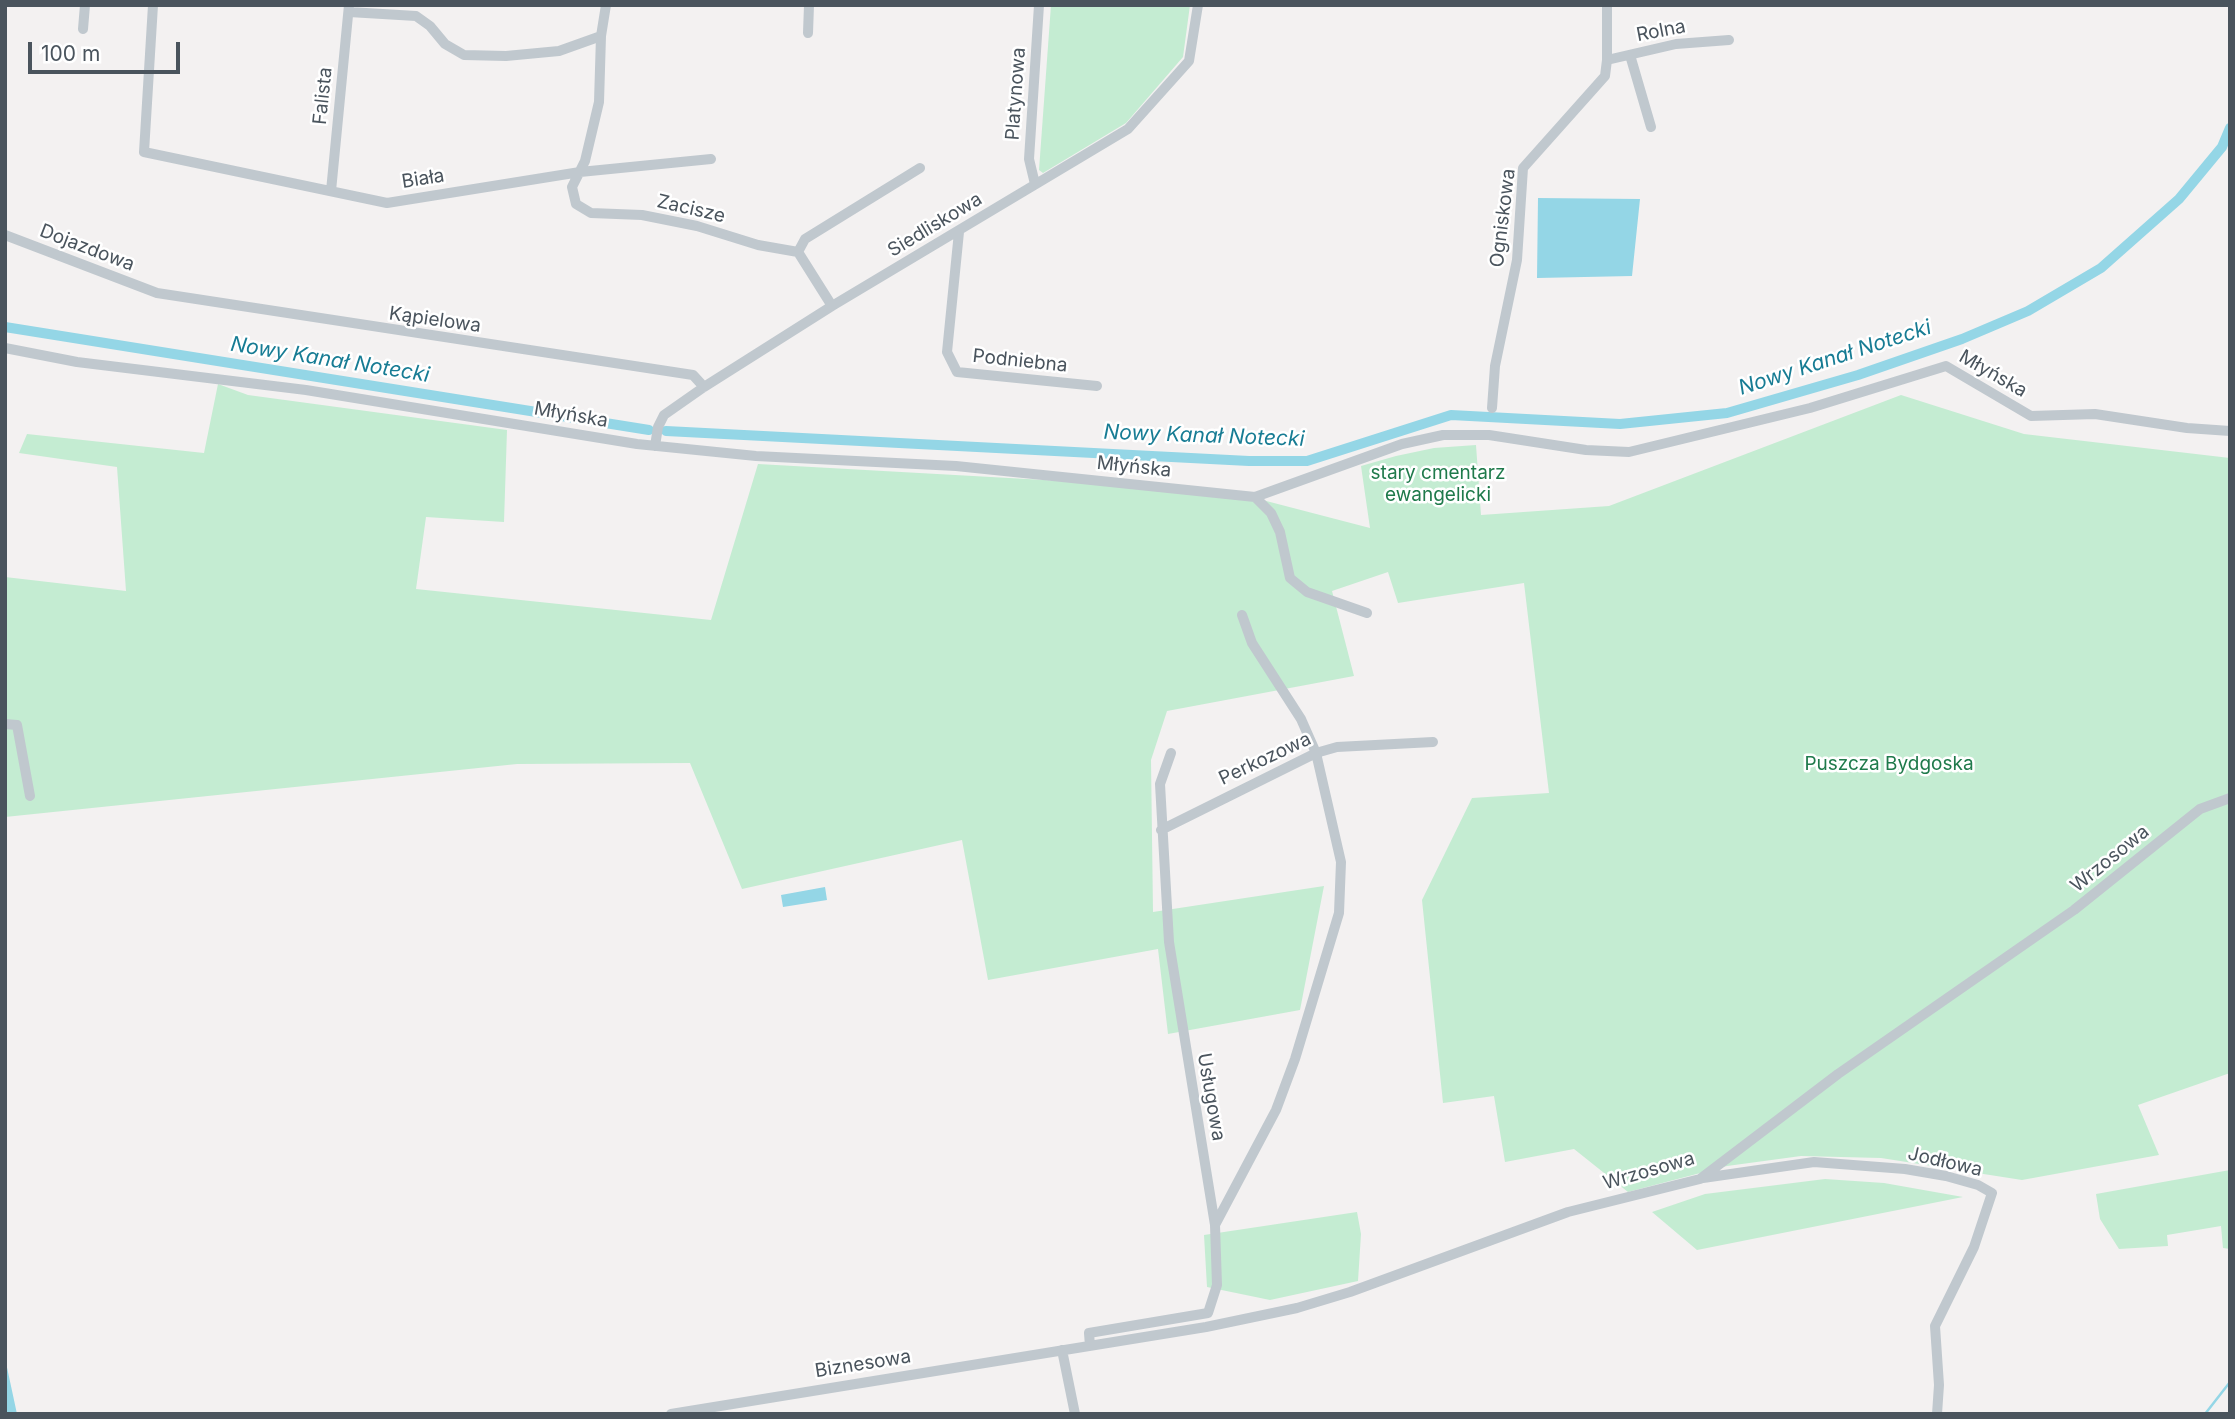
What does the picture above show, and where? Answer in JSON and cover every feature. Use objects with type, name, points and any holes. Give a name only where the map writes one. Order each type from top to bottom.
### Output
[{"type":"street","points":[[83,29],[85,5]]},
{"type":"street","name":"Biała","points":[[153,5],[144,152],[387,203],[580,172],[711,159]]},
{"type":"street","points":[[580,172],[599,102],[601,36],[606,5]]},
{"type":"street","points":[[808,33],[809,5]]},
{"type":"street","name":"Platynowa","points":[[1035,184],[1029,159],[1039,5]]},
{"type":"street","name":"Siedliskowa","points":[[655,446],[658,426],[664,415],[704,387],[832,306],[1128,129],[1189,61],[1198,5]]},
{"type":"street","points":[[1606,57],[1607,5]]},
{"type":"street","points":[[349,8],[416,16],[430,26],[445,44],[464,55],[506,56],[559,51],[601,36]]},
{"type":"street","name":"Falista","points":[[331,191],[349,8]]},
{"type":"street","name":"Rolna","points":[[1606,57],[1630,55],[1676,44],[1729,40]]},
{"type":"street","points":[[1630,55],[1651,127]]},
{"type":"street","name":"Ogniskowa","points":[[1492,408],[1497,355],[1517,260],[1523,168],[1605,76],[1606,57]]},
{"type":"street","points":[[832,306],[798,252],[805,239],[920,168]]},
{"type":"street","name":"Zacisze","points":[[580,172],[572,187],[576,204],[591,213],[642,215],[696,226],[758,245],[798,252]]},
{"type":"street","name":"Podniebna","points":[[959,232],[947,352],[957,372],[1097,386]]},
{"type":"street","name":"Dojazdowa","points":[[5,235],[157,293]]},
{"type":"street","name":"Kąpielowa","points":[[157,293],[693,375],[704,387]]},
{"type":"street","name":"Młyńska","points":[[5,348],[77,362],[306,390],[655,446],[757,456],[956,466],[1255,496],[1402,444],[1443,435],[1489,435],[1586,450],[1629,452],[1810,408],[1946,366],[2031,416],[2095,414],[2187,428],[2230,431]]},
{"type":"street","points":[[1255,496],[1271,513],[1280,532],[1290,578],[1307,592],[1367,613]]},
{"type":"street","points":[[1215,1225],[1276,1110],[1296,1059],[1339,913],[1341,862],[1316,753],[1301,719],[1252,643],[1242,615]]},
{"type":"street","points":[[5,724],[17,725],[30,796]]},
{"type":"street","name":"Perkozowa","points":[[1161,830],[1316,753],[1337,747],[1433,741]]},
{"type":"street","name":"Usługowa","points":[[1090,1346],[1089,1333],[1208,1313],[1217,1285],[1215,1225],[1169,942],[1160,784],[1171,753]]},
{"type":"street","name":"Wrzosowa","points":[[1062,1350],[1297,1308],[1350,1292],[1568,1212],[1700,1179],[1838,1074],[2074,910],[2200,809],[2230,798]]},
{"type":"street","name":"Jodłowa","points":[[1700,1179],[1814,1162],[1892,1168],[1946,1176],[1978,1185],[1992,1193],[1974,1247],[1936,1326],[1939,1385],[1937,1414]]},
{"type":"street","points":[[1062,1350],[1075,1414]]},
{"type":"street","name":"Biznesowa","points":[[673,1414],[1062,1350]]},
{"type":"green space","points":[[1051,5],[1190,5],[1183,57],[1126,123],[1043,173],[1039,170]]},
{"type":"green space","name":"Puszcza Bydgoska","points":[[218,384],[248,395],[507,430],[504,522],[426,517],[416,589],[711,620],[758,464],[1224,490],[1370,528],[1361,466],[1396,456],[1434,448],[1476,445],[1481,515],[1609,506],[1901,395],[2024,434],[2230,458],[2230,1073],[2138,1105],[2159,1155],[2022,1180],[1881,1158],[1801,1156],[1727,1166],[1628,1192],[1574,1149],[1505,1162],[1494,1096],[1443,1103],[1422,900],[1472,798],[1549,793],[1524,583],[1398,603],[1388,572],[1332,591],[1354,676],[1167,711],[1151,760],[1153,912],[1324,886],[1300,1010],[1168,1034],[1158,949],[988,980],[962,840],[742,889],[690,763],[517,764],[5,817],[5,577],[126,591],[117,467],[19,453],[27,434],[204,453]]},
{"type":"green space","points":[[2230,1170],[2230,1249],[2223,1248],[2221,1226],[2167,1235],[2168,1246],[2119,1249],[2100,1219],[2096,1194]]},
{"type":"green space","points":[[1825,1179],[1884,1183],[1963,1197],[1697,1250],[1652,1212],[1705,1194]]},
{"type":"green space","points":[[1357,1212],[1361,1234],[1358,1281],[1270,1300],[1207,1287],[1204,1235]]},
{"type":"water","points":[[1538,198],[1640,199],[1632,276],[1537,278]]},
{"type":"water","points":[[825,887],[827,900],[783,907],[781,895]]},
{"type":"water","points":[[5,1358],[17,1414],[5,1414]]},
{"type":"waterway","name":"Nowy Kanał Notecki","points":[[666,431],[1249,461],[1307,461],[1451,415],[1620,424],[1727,413],[1858,375],[1962,339],[2028,311],[2101,268],[2179,199],[2222,147],[2230,128]]},
{"type":"waterway","name":"Nowy Kanał Notecki","points":[[5,327],[649,430]]},
{"type":"waterway","points":[[2205,1414],[2230,1382]]},
{"type":"park label","name":"stary cmentarz ewangelicki","points":[[1438,484]]}]
